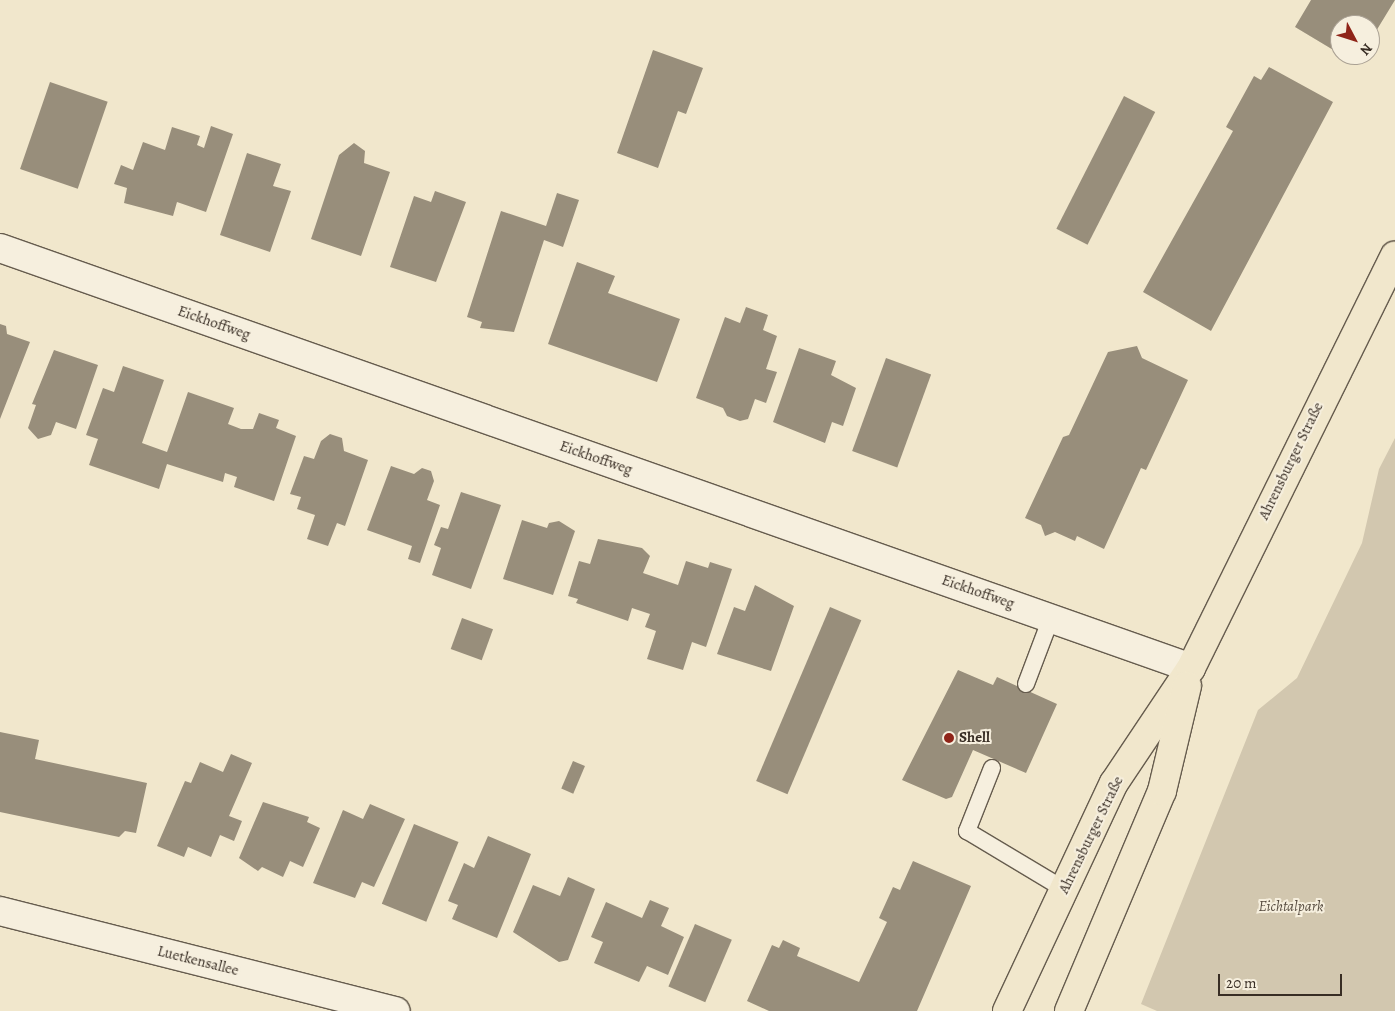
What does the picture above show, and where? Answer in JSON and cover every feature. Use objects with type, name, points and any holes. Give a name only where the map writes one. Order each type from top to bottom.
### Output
[{"type":"main road","name":"Ahrensburger Straße","points":[[1007,1011],[1114,783],[1191,668],[1395,256]]},
{"type":"main road","name":"Ahrensburger Straße","points":[[1069,1011],[1162,791],[1191,668]]},
{"type":"street","name":"Eickhoffweg","points":[[0,248],[1191,668]]},
{"type":"street","name":"Luetkensallee","points":[[0,911],[396,1011]]},
{"type":"lane","points":[[1026,684],[1051,618]]},
{"type":"lane","points":[[992,768],[967,832],[1064,889]]},
{"type":"green space","name":"Eichtalpark","points":[[1395,438],[1395,1011],[1157,1011],[1141,1004],[1258,710],[1297,678],[1362,543],[1379,469]]},
{"type":"building","points":[[1311,0],[1395,0],[1380,25],[1380,15],[1330,15],[1330,48],[1295,27]]},
{"type":"building","points":[[653,50],[703,68],[686,114],[678,111],[658,168],[617,153]]},
{"type":"building","points":[[1269,67],[1333,102],[1211,331],[1143,292],[1233,131],[1226,127],[1254,76],[1261,80]]},
{"type":"building","points":[[50,82],[108,102],[78,189],[20,169]]},
{"type":"building","points":[[1124,96],[1155,112],[1088,245],[1056,229]]},
{"type":"building","points":[[211,126],[233,134],[206,212],[177,202],[173,216],[124,203],[127,188],[114,184],[121,165],[133,170],[143,142],[165,150],[172,127],[200,136],[197,145],[204,148]]},
{"type":"building","points":[[354,143],[365,151],[364,163],[390,172],[361,256],[311,239],[339,155]]},
{"type":"building","points":[[247,153],[281,164],[273,186],[291,191],[270,252],[220,235]]},
{"type":"building","points":[[435,191],[466,202],[436,282],[390,267],[414,196],[431,202]]},
{"type":"building","points":[[557,193],[579,200],[563,247],[544,240],[514,332],[480,328],[482,322],[467,317],[501,211],[546,226]]},
{"type":"building","points":[[577,262],[615,276],[608,293],[680,319],[657,382],[548,344]]},
{"type":"building","points":[[746,307],[768,315],[763,330],[777,336],[766,369],[777,372],[766,403],[755,399],[748,419],[740,421],[727,416],[723,408],[696,398],[725,317],[740,323]]},
{"type":"building","points":[[0,324],[6,326],[7,334],[30,342],[0,419]]},
{"type":"building","points":[[1137,346],[1142,358],[1188,380],[1146,470],[1141,468],[1104,549],[1077,536],[1075,541],[1055,532],[1045,536],[1041,525],[1025,518],[1063,437],[1069,435],[1108,352]]},
{"type":"building","points":[[799,348],[836,361],[831,375],[856,388],[843,426],[832,422],[825,443],[773,422]]},
{"type":"building","points":[[54,350],[98,365],[76,429],[56,422],[51,435],[38,439],[28,428],[36,405],[32,404]]},
{"type":"building","points":[[886,358],[931,374],[897,467],[852,451]]},
{"type":"building","points":[[123,366],[164,380],[142,443],[167,452],[188,392],[234,408],[228,424],[241,429],[253,429],[259,413],[279,420],[276,428],[296,436],[274,501],[234,487],[237,477],[225,473],[223,482],[167,464],[159,489],[89,465],[98,439],[86,435],[103,388],[114,392]]},
{"type":"building","points":[[330,434],[342,438],[344,451],[368,460],[345,526],[337,523],[328,546],[307,539],[315,515],[297,509],[301,497],[290,494],[304,456],[314,459],[321,441]]},
{"type":"building","points":[[391,466],[414,474],[422,468],[431,471],[434,481],[427,500],[440,505],[420,563],[408,559],[412,546],[367,530]]},
{"type":"building","points":[[461,492],[501,505],[471,589],[432,575],[441,548],[434,545],[441,527],[448,529]]},
{"type":"building","points":[[522,520],[547,528],[549,523],[559,521],[575,531],[553,595],[503,579]]},
{"type":"building","points":[[598,539],[642,548],[650,556],[643,573],[678,585],[686,561],[708,568],[710,562],[732,569],[706,647],[692,642],[683,670],[647,659],[656,631],[645,627],[650,614],[632,608],[628,621],[576,603],[578,599],[568,596],[579,561],[590,564]]},
{"type":"building","points":[[755,585],[794,606],[771,671],[717,654],[734,607],[745,611]]},
{"type":"building","points":[[830,607],[861,620],[787,794],[756,781]]},
{"type":"building","points":[[462,618],[493,629],[482,660],[451,649]]},
{"type":"building","points":[[958,670],[993,685],[997,677],[1057,704],[1026,773],[973,750],[952,797],[946,799],[902,780]]},
{"type":"building","points":[[0,732],[39,740],[35,759],[147,783],[136,833],[125,831],[119,837],[0,812]]},
{"type":"building","points":[[231,754],[252,763],[229,816],[242,821],[234,841],[220,835],[211,857],[188,847],[184,857],[157,846],[185,781],[191,783],[200,762],[223,772]]},
{"type":"building","points":[[573,761],[585,766],[573,794],[561,789]]},
{"type":"building","points":[[263,802],[309,817],[307,822],[320,828],[303,867],[290,861],[283,877],[262,867],[258,871],[239,858]]},
{"type":"building","points":[[370,804],[405,819],[374,887],[362,882],[355,898],[313,883],[343,810],[363,819]]},
{"type":"building","points":[[414,824],[459,842],[426,922],[382,904]]},
{"type":"building","points":[[488,836],[531,854],[497,938],[452,919],[458,905],[448,901],[464,863],[474,868]]},
{"type":"building","points":[[913,861],[971,886],[917,1011],[769,1011],[747,1001],[772,945],[779,948],[783,940],[800,948],[797,956],[859,982],[887,922],[879,918],[893,887],[900,890]]},
{"type":"building","points":[[568,877],[595,889],[568,960],[559,962],[513,932],[533,885],[560,896]]},
{"type":"building","points":[[650,900],[669,908],[661,926],[684,937],[668,975],[647,966],[639,982],[594,963],[603,942],[591,937],[606,902],[642,918]]},
{"type":"building","points":[[695,924],[732,940],[705,1002],[668,987]]},
{"type":"place","name":"Shell","points":[[949,738]]}]
